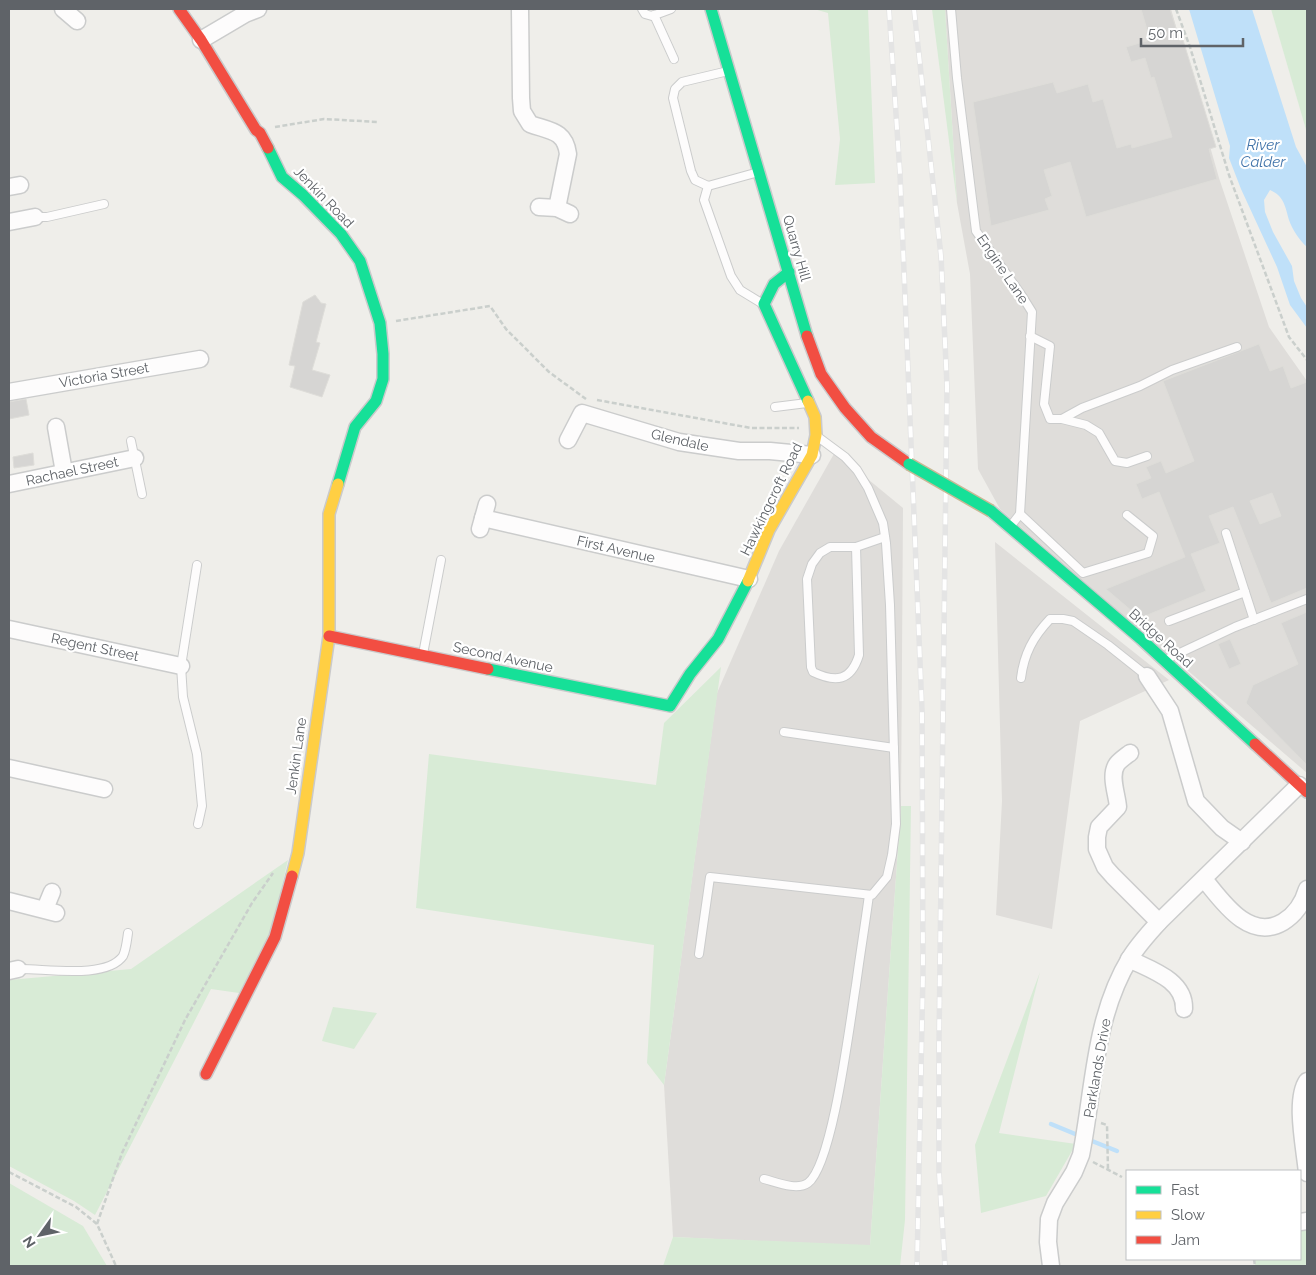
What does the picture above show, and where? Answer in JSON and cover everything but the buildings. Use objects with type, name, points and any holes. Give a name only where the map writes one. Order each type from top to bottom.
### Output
[{"type":"main road","name":"Jenkin Road","points":[[179,9],[201,40],[256,130],[260,133],[282,176],[341,234],[360,261],[380,323],[384,354],[383,379],[376,401],[355,426]]},
{"type":"main road","name":"Quarry Hill","points":[[711,9],[808,339],[821,374],[845,408],[871,437],[909,464],[990,511]]},
{"type":"main road","points":[[764,304],[774,284],[789,272]]},
{"type":"main road","name":"Hawkingcroft Road","points":[[670,706],[690,674],[718,639],[749,579],[769,530],[812,455],[816,432],[815,417],[764,304]]},
{"type":"main road","name":"Jenkin Lane","points":[[206,1074],[275,937],[298,853],[329,636],[329,514],[355,426]]},
{"type":"main road","name":"Bridge Road","points":[[990,511],[1011,527],[1164,660],[1303,789]]},
{"type":"main road","name":"Second Avenue","points":[[329,636],[670,706]]},
{"type":"street","points":[[63,9],[77,21]]},
{"type":"street","points":[[201,40],[244,14],[258,9]]},
{"type":"street","points":[[520,9],[522,111],[530,124],[558,133],[567,146],[568,154],[563,211],[539,207]]},
{"type":"street","points":[[9,222],[34,217]]},
{"type":"street","name":"Victoria Street","points":[[9,392],[200,359]]},
{"type":"street","name":"Glendale","points":[[568,440],[582,413],[679,442],[739,451],[770,451],[812,455]]},
{"type":"street","points":[[56,427],[64,472]]},
{"type":"street","name":"Rachael Street","points":[[9,484],[135,458]]},
{"type":"street","name":"First Avenue","points":[[483,517],[749,579]]},
{"type":"street","name":"Regent Street","points":[[9,629],[181,666]]},
{"type":"street","points":[[1147,676],[1170,711],[1196,801],[1222,828],[1242,842]]},
{"type":"street","points":[[1130,753],[1117,763],[1114,771],[1118,807],[1100,828],[1097,837],[1097,848],[1105,867],[1159,922]]},
{"type":"street","points":[[9,768],[104,789]]},
{"type":"street","name":"Parklands Drive","points":[[1051,1266],[1048,1242],[1049,1219],[1055,1203],[1074,1172],[1080,1155],[1104,1019],[1129,959],[1159,922],[1242,842],[1303,789]]},
{"type":"street","points":[[1204,879],[1234,914],[1256,927],[1278,925],[1288,919],[1297,911],[1304,900],[1306,885]]},
{"type":"street","points":[[9,901],[50,911],[52,892]]},
{"type":"street","points":[[1129,959],[1175,984],[1184,1000],[1184,1009]]},
{"type":"street","points":[[1307,1080],[1302,1088],[1302,1117],[1307,1173]]},
{"type":"lane","points":[[642,9],[648,16],[670,9]]},
{"type":"lane","name":"Engine Lane","points":[[951,9],[957,78],[976,231],[1032,312],[1020,514]]},
{"type":"lane","points":[[654,15],[674,59]]},
{"type":"lane","points":[[729,71],[682,82],[675,89],[673,98],[691,171],[696,180],[708,186],[759,172]]},
{"type":"lane","points":[[708,186],[704,200],[731,276],[740,290],[764,304]]},
{"type":"lane","points":[[34,217],[47,217],[104,204]]},
{"type":"lane","points":[[1030,336],[1050,346],[1044,404],[1050,419],[1062,419],[1086,425],[1099,433],[1115,461],[1126,463],[1147,456]]},
{"type":"lane","points":[[1062,419],[1097,402],[1140,386],[1172,370],[1237,347]]},
{"type":"lane","points":[[775,407],[809,403]]},
{"type":"lane","points":[[699,954],[710,877],[872,895],[887,877],[892,856],[896,824],[894,748],[890,605],[883,523],[868,488],[857,470],[816,432]]},
{"type":"lane","name":"Rachael Street","points":[[131,441],[142,494]]},
{"type":"lane","points":[[1011,527],[1020,514],[1083,573],[1148,554],[1153,536],[1127,515]]},
{"type":"lane","points":[[1226,533],[1254,620]]},
{"type":"lane","points":[[856,546],[859,655],[855,667],[848,676],[831,678],[813,672],[811,667],[807,579],[812,564],[820,552],[830,547],[856,546],[885,537]]},
{"type":"lane","points":[[422,656],[441,560]]},
{"type":"lane","points":[[197,565],[181,666],[184,697],[198,754],[202,806],[198,824]]},
{"type":"lane","points":[[1169,621],[1245,592]]},
{"type":"lane","points":[[1164,660],[1307,599]]},
{"type":"lane","points":[[1021,678],[1024,659],[1031,643],[1050,620],[1062,619],[1073,621],[1108,645],[1147,676]]},
{"type":"lane","points":[[784,732],[894,748]]},
{"type":"lane","points":[[764,1179],[802,1186],[814,1177],[819,1166],[827,1143],[840,1082],[869,895]]},
{"type":"lane","points":[[13,970],[76,971],[112,965],[124,954],[128,933]]},
{"type":"path","points":[[1176,9],[1190,46],[1229,175],[1289,337],[1307,360]]},
{"type":"path","points":[[256,130],[324,119],[378,122]]},
{"type":"path","points":[[380,323],[490,306],[506,329],[549,372],[586,399]]},
{"type":"path","points":[[596,400],[751,428],[816,432]]},
{"type":"path","points":[[97,1224],[122,1153],[185,1020],[252,902],[278,866]]},
{"type":"path","points":[[1108,1139],[1108,1170]]},
{"type":"path","points":[[1080,1155],[1122,1177]]},
{"type":"path","points":[[9,1172],[76,1207],[97,1224],[116,1266]]},
{"type":"shaded area","points":[[945,9],[1171,9],[1219,178],[1269,327],[1307,381],[1307,773],[1000,509],[978,469],[970,274],[957,203]]},
{"type":"shaded area","points":[[835,452],[903,508],[901,806],[870,1246],[673,1237],[664,1085],[717,693],[779,551]]},
{"type":"shaded area","points":[[995,542],[1169,680],[1080,721],[1052,929],[996,915],[1002,801]]},
{"type":"green space","points":[[814,9],[868,9],[875,183],[835,185],[840,139],[828,13]]},
{"type":"green space","points":[[932,9],[945,9],[957,203]]},
{"type":"green space","points":[[1271,9],[1307,9],[1307,133]]},
{"type":"green space","points":[[721,667],[664,1085],[647,1063],[654,945],[416,908],[429,754],[656,785],[664,723]]},
{"type":"green space","points":[[901,806],[911,806],[905,1220],[900,1266],[663,1266],[673,1237],[870,1245]]},
{"type":"green space","points":[[288,860],[271,933],[239,993],[211,989],[95,1215],[74,1201],[9,1166],[9,980],[131,969]]},
{"type":"green space","points":[[1040,972],[999,1133],[1076,1144],[1046,1196],[981,1213],[975,1145]]},
{"type":"green space","points":[[333,1007],[377,1013],[354,1049],[322,1041]]},
{"type":"green space","points":[[9,1183],[83,1226],[107,1266],[9,1266]]},
{"type":"green space","points":[[1307,1221],[1307,1266],[1255,1266],[1254,1260],[1301,1260],[1301,1222]]},
{"type":"water","name":"River Calder","points":[[1189,9],[1252,9],[1296,147],[1307,167],[1307,247],[1294,231],[1281,198],[1270,190],[1264,200],[1265,212],[1273,232],[1292,266],[1294,281],[1307,307],[1307,328],[1290,305],[1277,267],[1241,189],[1229,158],[1230,146]]},
{"type":"waterway","points":[[1051,1124],[1080,1136]]},
{"type":"waterway","points":[[1087,1139],[1117,1151]]},
{"type":"railway","points":[[889,9],[900,174],[922,710],[923,973],[917,1266]]},
{"type":"railway","points":[[914,9],[941,256],[947,386],[939,1043],[939,1172],[945,1266]]},
{"type":"traffic: fast","points":[[711,9],[807,336]]},
{"type":"traffic: fast","points":[[268,148],[282,177],[303,195],[341,234],[360,261],[380,323],[383,379],[376,401],[355,427],[338,484]]},
{"type":"traffic: fast","points":[[789,272],[774,284],[764,304],[808,401]]},
{"type":"traffic: fast","points":[[909,464],[991,511]]},
{"type":"traffic: fast","points":[[991,511],[1141,639],[1255,744]]},
{"type":"traffic: fast","points":[[488,669],[670,706],[690,674],[718,639],[748,581]]},
{"type":"traffic: slow","points":[[748,581],[769,530],[812,455],[816,435],[815,417],[808,401]]},
{"type":"traffic: slow","points":[[292,876],[298,853],[329,636],[329,514],[338,484]]},
{"type":"traffic: jam","points":[[179,9],[201,40],[268,148]]},
{"type":"traffic: jam","points":[[807,336],[821,374],[845,408],[871,437],[909,464]]},
{"type":"traffic: jam","points":[[329,636],[488,669]]},
{"type":"traffic: jam","points":[[1255,744],[1307,792]]},
{"type":"traffic: jam","points":[[206,1074],[275,937],[292,876]]}]
